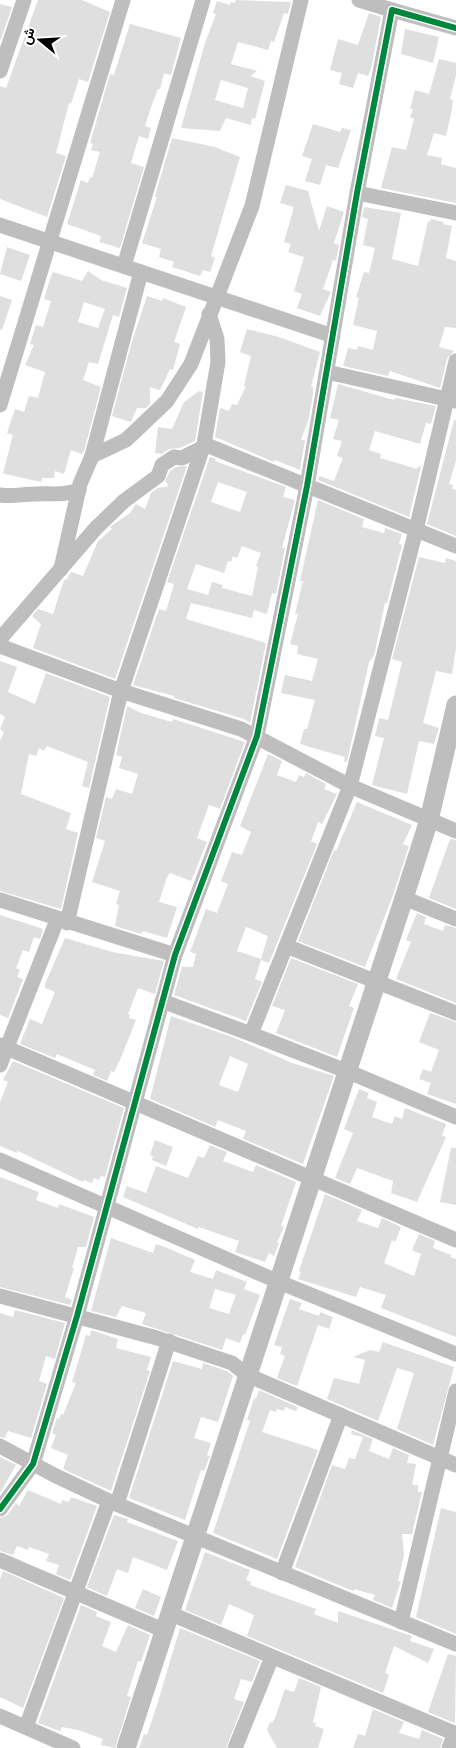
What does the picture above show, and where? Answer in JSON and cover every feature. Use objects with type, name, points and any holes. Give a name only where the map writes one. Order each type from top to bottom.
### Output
[{"type":"street","points":[[0,71],[24,0]]},
{"type":"street","points":[[0,405],[122,0]]},
{"type":"street","points":[[124,266],[203,0]]},
{"type":"street","points":[[92,456],[126,440],[167,400],[187,372],[252,206],[301,0]]},
{"type":"street","points":[[359,0],[456,28]]},
{"type":"street","points":[[0,1509],[33,1464],[77,1316],[175,956],[257,736],[307,486],[357,193],[392,10]]},
{"type":"street","points":[[357,193],[456,213]]},
{"type":"street","points":[[0,225],[333,336]]},
{"type":"street","points":[[61,569],[79,490],[92,456],[141,272]]},
{"type":"street","points":[[0,1064],[3,1046],[62,921],[121,691],[203,446],[218,362],[217,339],[210,314]]},
{"type":"street","points":[[251,1034],[350,786],[451,400],[456,361]]},
{"type":"street","points":[[327,372],[451,400]]},
{"type":"street","points":[[203,446],[456,546]]},
{"type":"street","points":[[0,639],[109,515],[158,476],[162,465],[174,457],[182,458],[203,446]]},
{"type":"street","points":[[0,495],[15,498],[34,494],[55,495],[79,490]]},
{"type":"street","points":[[0,646],[121,691],[227,724],[257,736],[350,786],[456,831]]},
{"type":"street","points":[[126,1748],[247,1375],[349,1072],[429,820],[456,706]]},
{"type":"street","points":[[404,898],[456,918]]},
{"type":"street","points":[[0,900],[175,956]]},
{"type":"street","points":[[286,946],[456,1013]]},
{"type":"street","points":[[162,1001],[349,1072],[456,1118]]},
{"type":"street","points":[[3,1046],[456,1240]]},
{"type":"street","points":[[0,1160],[107,1205],[279,1282],[456,1354]]},
{"type":"street","points":[[0,1296],[169,1341],[232,1363],[247,1375],[456,1465]]},
{"type":"street","points":[[26,1727],[75,1593],[113,1503],[169,1341]]},
{"type":"street","points":[[401,1622],[456,1391]]},
{"type":"street","points":[[282,1573],[341,1415]]},
{"type":"street","points":[[0,1446],[113,1503],[456,1644]]},
{"type":"street","points":[[0,1560],[75,1593],[272,1657],[455,1734],[449,1748]]},
{"type":"street","points":[[235,1748],[272,1657]]},
{"type":"street","points":[[0,1716],[72,1748]]},
{"type":"building","points":[[38,0],[82,0],[110,12],[88,82],[79,79],[71,104],[69,103],[56,153],[66,156],[47,217],[0,199],[0,86],[6,88]]},
{"type":"building","points":[[236,0],[291,2],[288,14],[284,13],[274,42],[271,41],[268,50],[238,42],[231,64],[257,71],[250,76],[265,81],[255,119],[252,118],[251,125],[226,118],[220,131],[181,128],[205,43],[216,14],[213,13],[217,1],[230,5],[231,2],[235,3]],"holes":[[[221,80],[248,88],[243,108],[215,100]]]},
{"type":"building","points":[[0,4],[12,7],[1,39],[0,39]]},
{"type":"building","points":[[369,13],[381,17],[371,69],[368,76],[358,73],[353,88],[339,84],[342,73],[330,70],[338,39],[358,45]]},
{"type":"building","points":[[130,24],[181,38],[171,75],[164,73],[160,89],[158,89],[151,107],[145,126],[151,128],[148,139],[139,136],[131,163],[144,167],[120,248],[99,242],[101,236],[67,224],[81,180],[88,183],[90,177],[92,178],[100,152],[91,150],[93,144],[90,143],[110,74],[114,75]]},
{"type":"building","points":[[405,29],[439,37],[433,63],[401,54]]},
{"type":"building","points":[[439,59],[456,63],[456,75],[450,99],[453,100],[452,109],[446,136],[434,133],[427,155],[442,158],[441,164],[456,168],[456,203],[381,188],[392,147],[406,150],[414,119],[410,117],[413,109],[410,109],[415,90],[429,94]]},
{"type":"building","points":[[313,124],[340,132],[342,128],[351,130],[338,168],[326,165],[320,185],[305,181],[312,159],[302,156]]},
{"type":"building","points":[[172,138],[215,147],[240,157],[211,256],[215,258],[210,272],[203,270],[200,276],[172,267],[174,262],[159,257],[161,249],[142,243],[157,197],[155,196]]},
{"type":"building","points":[[286,185],[308,191],[319,231],[327,206],[344,212],[334,243],[339,245],[336,261],[333,260],[323,289],[331,292],[320,316],[297,308],[302,294],[294,291],[304,257],[288,252],[291,244],[284,242],[294,207],[280,203]]},
{"type":"building","points":[[364,207],[401,213],[392,259],[418,266],[428,221],[430,222],[431,219],[452,226],[446,258],[456,261],[456,328],[445,327],[439,347],[454,351],[447,359],[440,388],[390,371],[388,376],[343,366],[348,348],[357,350],[358,346],[373,350],[377,331],[353,325],[359,298],[356,297],[364,272],[369,273],[375,248],[363,245],[368,219],[362,217]]},
{"type":"building","points":[[7,247],[30,255],[21,281],[0,274]]},
{"type":"building","points":[[88,271],[101,280],[127,288],[119,317],[113,315],[98,364],[89,362],[83,380],[101,387],[84,451],[82,454],[71,450],[64,474],[55,471],[54,478],[42,478],[41,482],[5,474],[3,473],[13,435],[7,433],[15,409],[24,412],[29,396],[38,398],[45,372],[25,365],[34,345],[30,344],[36,325],[43,327],[51,301],[44,299],[50,279],[53,272],[82,281]],"holes":[[[84,302],[105,309],[98,328],[78,322]]]},
{"type":"building","points":[[0,296],[12,300],[2,330],[0,329]]},
{"type":"building","points":[[147,296],[162,301],[163,298],[186,307],[174,342],[180,344],[173,370],[170,369],[160,390],[150,387],[150,404],[146,408],[137,408],[131,422],[112,416],[132,341]]},
{"type":"building","points":[[247,329],[279,337],[320,352],[311,387],[313,387],[313,394],[309,418],[301,440],[305,440],[300,470],[275,460],[274,462],[215,437],[220,408],[229,411],[232,404],[237,405],[246,386],[244,386],[251,356],[240,352]]},
{"type":"building","points":[[338,384],[394,400],[395,398],[436,406],[431,424],[426,423],[420,444],[375,431],[369,450],[381,454],[380,458],[417,469],[418,466],[421,467],[409,517],[318,480],[319,476],[334,481],[343,458],[337,456],[342,441],[333,439],[339,420],[330,418]]},
{"type":"building","points":[[199,391],[203,392],[195,441],[180,448],[169,449],[162,454],[155,453],[158,427],[172,429],[184,402]]},
{"type":"building","points":[[454,420],[456,420],[456,461],[449,484],[453,485],[452,489],[456,490],[456,536],[427,524]]},
{"type":"building","points":[[210,457],[216,459],[215,461],[286,487],[283,497],[295,500],[282,548],[285,548],[276,594],[272,593],[267,614],[254,610],[252,618],[191,603],[186,619],[266,643],[250,723],[244,719],[174,698],[174,696],[133,685],[159,609],[166,611],[174,584],[167,582]],"holes":[[[218,482],[247,492],[240,512],[211,502]],[[242,546],[261,553],[256,566],[258,567],[252,596],[222,588],[223,585],[212,582],[208,595],[187,589],[196,564],[224,573],[228,561],[231,562],[233,556],[237,558]]]},
{"type":"building","points":[[187,466],[115,679],[33,648],[41,624],[32,616],[38,609],[53,614],[64,580],[67,579],[71,572],[83,576],[98,541],[112,529],[110,527],[130,513],[136,504],[145,509],[151,493],[158,488],[169,486],[165,481],[170,471],[176,467]]},
{"type":"building","points":[[318,500],[364,519],[362,527],[384,533],[385,528],[402,534],[399,544],[402,545],[387,603],[385,603],[374,656],[369,662],[347,762],[344,761],[345,757],[300,744],[304,729],[307,729],[315,700],[281,693],[285,675],[312,681],[318,659],[297,654],[298,646],[290,644],[298,614],[295,614],[303,581],[300,581]]},
{"type":"building","points":[[419,557],[445,563],[446,558],[456,561],[456,648],[452,674],[436,671],[423,723],[439,728],[434,744],[419,741],[407,794],[372,785],[384,738],[375,736],[379,718],[388,720],[395,692],[402,662],[392,659]]},
{"type":"building","points":[[0,661],[17,667],[8,692],[35,704],[46,673],[110,697],[89,788],[82,786],[88,762],[47,746],[44,751],[39,748],[36,756],[29,754],[21,794],[71,813],[66,829],[78,833],[61,909],[0,891],[0,741],[4,732],[0,729],[5,717],[0,714]]},
{"type":"building","points":[[127,706],[141,713],[172,722],[173,719],[245,742],[220,809],[209,805],[197,838],[207,842],[191,881],[170,873],[167,877],[159,902],[177,907],[167,938],[143,931],[141,934],[115,926],[119,905],[116,904],[120,891],[92,882],[105,841],[96,838],[106,797],[112,799],[116,789],[132,794],[138,774],[119,768],[122,757],[116,755]]},
{"type":"building","points":[[268,754],[282,761],[277,775],[296,782],[299,775],[304,777],[306,773],[326,784],[324,789],[337,794],[322,824],[318,822],[311,841],[317,844],[269,963],[261,960],[255,979],[262,982],[246,1021],[174,995],[182,967],[193,967],[196,954],[190,952],[206,909],[217,913],[228,884],[221,881],[232,852],[242,855],[251,832],[240,826]],"holes":[[[246,927],[268,936],[261,959],[237,951]]]},
{"type":"building","points":[[357,802],[412,825],[403,844],[409,846],[393,895],[365,967],[298,941],[334,850],[336,851]]},
{"type":"building","points":[[450,839],[456,840],[456,909],[429,898]]},
{"type":"building","points":[[417,913],[426,917],[424,924],[443,931],[445,925],[456,928],[456,1003],[396,979],[411,942],[406,940]]},
{"type":"building","points":[[0,915],[43,929],[40,939],[34,937],[29,952],[23,950],[16,968],[20,970],[17,977],[23,979],[8,1018],[0,1015]]},
{"type":"building","points":[[65,938],[112,952],[164,961],[155,994],[138,988],[128,1014],[130,1015],[129,1018],[136,1020],[120,1060],[114,1072],[111,1071],[107,1081],[93,1075],[95,1070],[57,1054],[55,1058],[20,1044],[30,1019],[42,1024],[55,992],[45,988],[45,984]]},
{"type":"building","points":[[291,958],[358,984],[349,1006],[354,1008],[337,1057],[276,1033],[285,1010],[272,1006]]},
{"type":"building","points":[[430,1013],[456,1022],[456,1104],[427,1094],[431,1083],[419,1079],[423,1069],[431,1072],[439,1050],[419,1042]]},
{"type":"building","points":[[171,1016],[235,1038],[292,1063],[334,1076],[303,1164],[243,1139],[246,1131],[218,1120],[215,1127],[150,1099]],"holes":[[[230,1056],[248,1064],[238,1092],[219,1085]]]},
{"type":"building","points":[[13,1061],[124,1108],[105,1177],[101,1176],[99,1180],[94,1178],[92,1183],[84,1180],[83,1182],[18,1151],[17,1153],[0,1146],[0,1102],[8,1082],[3,1080]]},
{"type":"building","points":[[359,1089],[369,1093],[367,1098],[377,1102],[372,1117],[392,1124],[395,1116],[402,1119],[405,1108],[446,1124],[442,1136],[446,1137],[417,1202],[391,1193],[393,1181],[357,1168],[350,1184],[335,1178],[353,1133],[344,1129]]},
{"type":"building","points":[[155,1140],[173,1147],[166,1166],[152,1160],[153,1156],[150,1155]]},
{"type":"building","points":[[210,1145],[227,1152],[223,1161],[253,1172],[256,1165],[296,1182],[281,1226],[284,1227],[274,1256],[269,1253],[265,1262],[235,1252],[239,1241],[199,1227],[198,1229],[123,1197],[127,1186],[146,1193],[156,1166],[188,1178],[198,1156],[204,1158]]},
{"type":"building","points":[[451,1148],[456,1148],[456,1205],[440,1202]]},
{"type":"building","points":[[0,1177],[39,1192],[36,1200],[58,1208],[59,1204],[94,1217],[86,1247],[78,1247],[72,1268],[74,1268],[65,1297],[72,1300],[70,1305],[0,1287]]},
{"type":"building","points":[[325,1194],[362,1210],[357,1221],[378,1228],[382,1218],[401,1227],[395,1242],[392,1240],[384,1263],[414,1276],[421,1254],[412,1250],[419,1234],[435,1241],[433,1248],[456,1259],[456,1337],[381,1308],[386,1295],[360,1287],[356,1297],[298,1279]]},
{"type":"building","points":[[111,1238],[153,1253],[156,1244],[165,1247],[195,1260],[190,1272],[213,1279],[216,1270],[247,1282],[244,1289],[260,1295],[245,1335],[243,1334],[240,1343],[226,1338],[222,1350],[142,1324],[146,1313],[122,1306],[116,1317],[91,1311]],"holes":[[[215,1289],[236,1295],[229,1314],[209,1308]]]},
{"type":"building","points":[[290,1299],[302,1303],[299,1309],[319,1316],[320,1312],[333,1317],[329,1329],[318,1325],[297,1386],[277,1378],[285,1356],[280,1354],[282,1347],[274,1345]]},
{"type":"building","points":[[15,1310],[65,1323],[55,1359],[46,1356],[39,1381],[47,1384],[31,1438],[8,1431],[5,1438],[0,1437],[0,1313],[13,1317]]},
{"type":"building","points":[[91,1330],[118,1339],[116,1348],[151,1357],[147,1370],[150,1371],[111,1491],[63,1469],[68,1455],[51,1448],[56,1435],[52,1433],[57,1418],[59,1419],[61,1414],[63,1415],[76,1383],[72,1382],[86,1335],[90,1336]]},
{"type":"building","points":[[383,1342],[454,1367],[433,1445],[397,1429],[414,1373],[397,1368],[378,1421],[327,1399],[334,1378],[359,1384],[365,1360],[353,1357],[370,1350],[379,1352]]},
{"type":"building","points":[[173,1361],[202,1369],[203,1363],[227,1371],[233,1376],[218,1422],[201,1417],[194,1438],[211,1443],[207,1455],[210,1456],[204,1471],[201,1470],[185,1520],[129,1498]]},
{"type":"building","points":[[259,1390],[298,1407],[296,1411],[285,1407],[284,1411],[277,1409],[276,1412],[270,1410],[262,1432],[318,1450],[277,1559],[213,1533],[250,1421],[247,1420],[254,1398],[256,1399]]},
{"type":"building","points":[[352,1430],[373,1439],[369,1451],[389,1459],[393,1448],[409,1455],[407,1463],[416,1464],[412,1485],[418,1485],[418,1492],[422,1492],[412,1534],[402,1534],[404,1555],[398,1581],[401,1581],[392,1608],[373,1600],[375,1595],[348,1589],[295,1567],[332,1465],[345,1469],[349,1458],[355,1459],[363,1437],[351,1434]]},
{"type":"building","points":[[0,1457],[16,1465],[0,1493]]},
{"type":"building","points":[[28,1490],[61,1504],[62,1500],[69,1502],[71,1497],[97,1506],[70,1580],[56,1574],[59,1565],[46,1561],[49,1554],[29,1547],[28,1550],[17,1546],[13,1555],[0,1551],[0,1518],[7,1515],[16,1503],[19,1506]]},
{"type":"building","points":[[441,1508],[456,1512],[456,1634],[416,1617]]},
{"type":"building","points":[[114,1515],[128,1519],[127,1522],[178,1541],[167,1570],[133,1557],[128,1573],[117,1569],[107,1596],[87,1587]]},
{"type":"building","points":[[205,1552],[250,1570],[246,1580],[251,1582],[250,1585],[316,1609],[314,1614],[338,1623],[338,1611],[412,1636],[410,1641],[434,1649],[428,1663],[394,1646],[385,1673],[389,1675],[383,1693],[247,1636],[254,1615],[229,1604],[221,1625],[185,1610]]},
{"type":"building","points":[[3,1571],[64,1598],[23,1708],[0,1697],[0,1579]]},
{"type":"building","points":[[143,1589],[161,1597],[154,1616],[135,1608]]},
{"type":"building","points":[[81,1605],[97,1612],[96,1616],[111,1622],[102,1646],[116,1652],[128,1625],[150,1635],[141,1662],[138,1661],[127,1696],[131,1697],[115,1748],[101,1745],[103,1739],[78,1730],[62,1727],[60,1731],[38,1723]]},
{"type":"building","points":[[180,1628],[260,1661],[252,1682],[241,1679],[234,1699],[244,1702],[226,1748],[139,1748],[144,1734],[147,1735]]},
{"type":"building","points":[[448,1654],[456,1656],[455,1723],[428,1712]]},
{"type":"building","points":[[299,1678],[321,1687],[313,1722],[316,1723],[315,1726],[324,1729],[318,1748],[277,1748],[267,1730],[270,1722],[272,1723],[275,1718],[285,1689],[294,1692]]},
{"type":"building","points":[[373,1709],[404,1722],[399,1733],[419,1739],[422,1730],[443,1739],[440,1748],[353,1748],[358,1734],[365,1736]]},
{"type":"cycle path","points":[[0,1509],[33,1464],[77,1316],[175,955],[257,736],[307,486],[357,193],[392,10],[456,28]]}]
